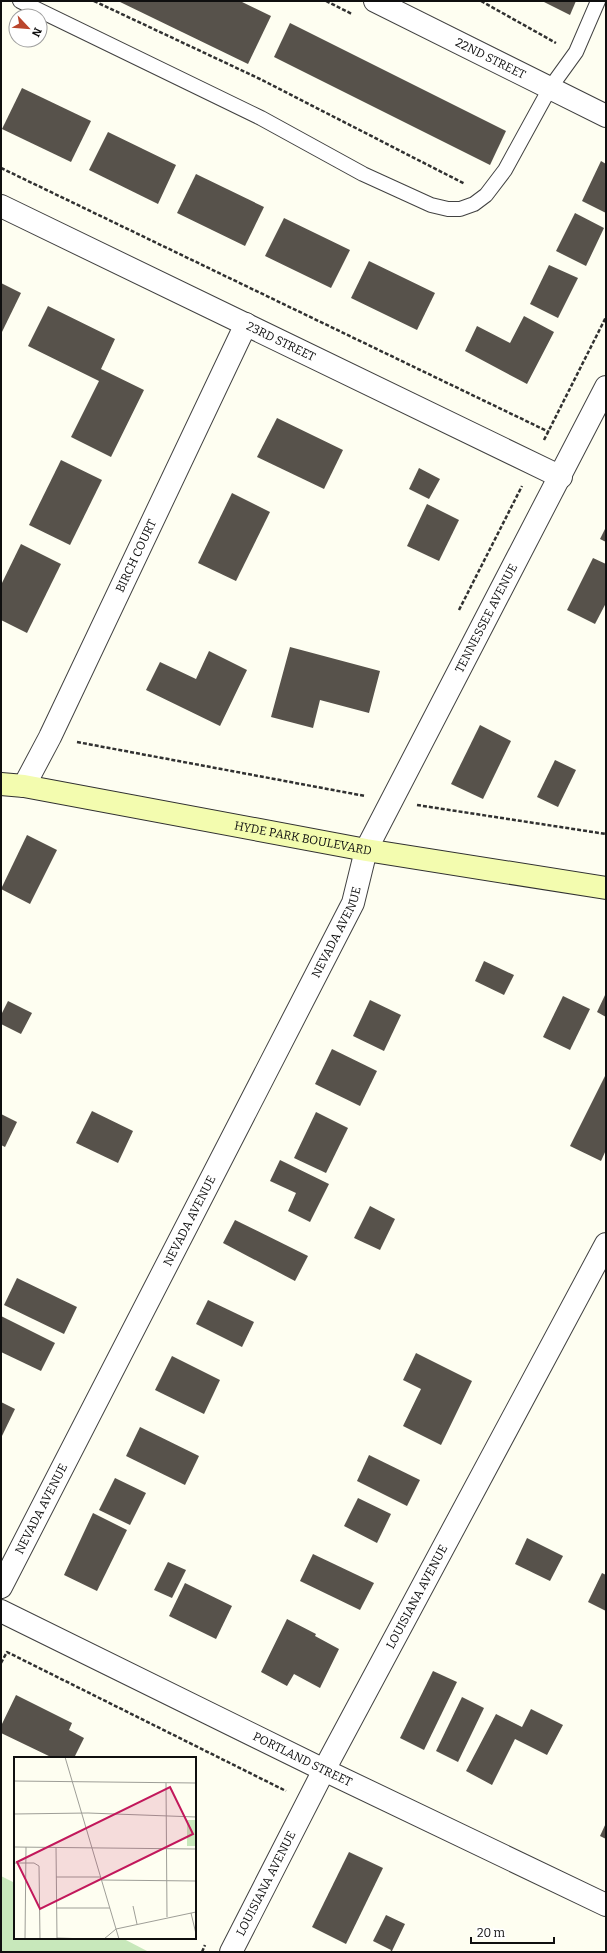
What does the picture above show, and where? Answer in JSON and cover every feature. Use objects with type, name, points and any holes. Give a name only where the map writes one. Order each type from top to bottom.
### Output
[{"type":"main road","name":"HYDE PARK BOULEVARD","points":[[1,784],[24,786],[366,850],[606,888]]},
{"type":"street","name":"22ND STREET","points":[[375,1],[606,116]]},
{"type":"street","name":"23RD STREET","points":[[1,206],[561,477]]},
{"type":"street","name":"BIRCH COURT","points":[[24,786],[50,737],[246,324]]},
{"type":"street","name":"TENNESSEE AVENUE","points":[[366,850],[561,477],[606,387]]},
{"type":"street","name":"NEVADA AVENUE","points":[[1,1587],[353,903],[366,850]]},
{"type":"street","name":"LOUISIANA AVENUE","points":[[231,1952],[324,1770],[606,1244]]},
{"type":"street","name":"PORTLAND STREET","points":[[1,1611],[324,1770],[606,1905]]},
{"type":"lane","points":[[20,1],[261,118],[363,174],[431,205],[448,209],[460,209],[474,204],[486,195],[505,170],[550,88],[576,52],[598,1]]},
{"type":"path","points":[[94,1],[260,79],[468,185]]},
{"type":"path","points":[[326,1],[354,15]]},
{"type":"path","points":[[481,1],[561,46]]},
{"type":"path","points":[[1,168],[549,432]]},
{"type":"path","points":[[458,612],[606,318]]},
{"type":"path","points":[[50,737],[391,801],[606,834]]},
{"type":"path","points":[[366,796],[369,789]]},
{"type":"path","points":[[1,1663],[7,1652],[286,1791]]},
{"type":"green space","points":[[1,1876],[14,1882],[14,1939],[124,1939],[149,1952],[1,1952]]},
{"type":"building","points":[[118,1],[240,1],[271,16],[248,64]]},
{"type":"building","points":[[542,1],[576,1],[570,15]]},
{"type":"building","points":[[290,23],[506,131],[490,165],[274,57]]},
{"type":"building","points":[[22,88],[91,121],[71,162],[2,129]]},
{"type":"building","points":[[108,132],[176,165],[158,204],[89,170]]},
{"type":"building","points":[[601,161],[606,164],[606,213],[582,201]]},
{"type":"building","points":[[196,174],[264,207],[245,246],[177,213]]},
{"type":"building","points":[[575,213],[604,228],[586,266],[556,251]]},
{"type":"building","points":[[284,218],[350,250],[331,288],[265,256]]},
{"type":"building","points":[[369,261],[435,293],[417,330],[351,298]]},
{"type":"building","points":[[549,265],[578,278],[558,318],[530,304]]},
{"type":"building","points":[[1,283],[21,293],[1,334]]},
{"type":"building","points":[[48,306],[115,339],[101,369],[144,390],[111,457],[71,437],[99,381],[28,346]]},
{"type":"building","points":[[524,316],[554,332],[527,384],[465,351],[477,326],[510,343]]},
{"type":"building","points":[[277,418],[343,450],[324,489],[257,457]]},
{"type":"building","points":[[61,460],[102,480],[70,545],[29,525]]},
{"type":"building","points":[[419,468],[440,479],[429,499],[409,489]]},
{"type":"building","points":[[232,493],[270,512],[236,581],[198,563]]},
{"type":"building","points":[[427,504],[459,520],[439,561],[407,546]]},
{"type":"building","points":[[606,527],[606,542],[600,539]]},
{"type":"building","points":[[21,544],[61,564],[27,633],[1,620],[1,585]]},
{"type":"building","points":[[593,558],[606,564],[606,603],[595,624],[567,610]]},
{"type":"building","points":[[290,647],[380,671],[369,713],[320,700],[313,728],[271,717]]},
{"type":"building","points":[[209,651],[247,670],[220,726],[146,690],[160,662],[196,679]]},
{"type":"building","points":[[480,725],[511,741],[483,799],[451,784]]},
{"type":"building","points":[[555,760],[576,770],[558,807],[537,797]]},
{"type":"building","points":[[27,835],[57,850],[30,904],[1,889]]},
{"type":"building","points":[[484,961],[514,975],[504,995],[475,981]]},
{"type":"building","points":[[606,993],[606,1017],[597,1012]]},
{"type":"building","points":[[563,996],[590,1009],[570,1050],[543,1037]]},
{"type":"building","points":[[370,1000],[401,1015],[384,1051],[353,1036]]},
{"type":"building","points":[[8,1001],[32,1013],[21,1034],[1,1024],[1,1015]]},
{"type":"building","points":[[332,1049],[377,1071],[360,1106],[315,1084]]},
{"type":"building","points":[[606,1074],[606,1150],[601,1161],[570,1146]]},
{"type":"building","points":[[92,1111],[133,1131],[118,1163],[76,1143]]},
{"type":"building","points":[[316,1112],[348,1128],[326,1173],[294,1158]]},
{"type":"building","points":[[1,1114],[17,1122],[5,1147],[1,1145]]},
{"type":"building","points":[[280,1160],[329,1184],[310,1222],[288,1211],[296,1193],[270,1181]]},
{"type":"building","points":[[370,1206],[395,1219],[380,1250],[354,1238]]},
{"type":"building","points":[[235,1220],[308,1256],[295,1281],[223,1243]]},
{"type":"building","points":[[17,1278],[77,1307],[64,1334],[4,1305]]},
{"type":"building","points":[[208,1300],[254,1322],[242,1347],[196,1324]]},
{"type":"building","points":[[1,1316],[55,1343],[41,1371],[1,1352]]},
{"type":"building","points":[[416,1353],[472,1381],[441,1445],[403,1426],[421,1389],[403,1380]]},
{"type":"building","points":[[172,1356],[220,1380],[204,1414],[155,1390]]},
{"type":"building","points":[[1,1402],[15,1409],[1,1438]]},
{"type":"building","points":[[140,1427],[199,1456],[185,1485],[126,1456]]},
{"type":"building","points":[[369,1455],[420,1480],[407,1506],[357,1481]]},
{"type":"building","points":[[115,1478],[146,1493],[130,1525],[99,1510]]},
{"type":"building","points":[[358,1498],[391,1514],[377,1543],[344,1526]]},
{"type":"building","points":[[93,1513],[127,1530],[97,1591],[64,1575]]},
{"type":"building","points":[[527,1538],[563,1556],[550,1581],[515,1564]]},
{"type":"building","points":[[313,1554],[374,1583],[360,1610],[300,1581]]},
{"type":"building","points":[[168,1562],[186,1570],[172,1598],[154,1590]]},
{"type":"building","points":[[602,1573],[606,1575],[606,1611],[588,1602]]},
{"type":"building","points":[[185,1583],[232,1606],[216,1639],[169,1616]]},
{"type":"building","points":[[287,1619],[316,1634],[315,1636],[339,1649],[320,1688],[294,1674],[287,1686],[261,1672]]},
{"type":"building","points":[[433,1671],[457,1682],[424,1750],[400,1738]]},
{"type":"building","points":[[16,1695],[72,1723],[69,1730],[84,1738],[74,1757],[51,1757],[1,1733],[1,1726]]},
{"type":"building","points":[[462,1697],[484,1708],[458,1762],[436,1751]]},
{"type":"building","points":[[531,1709],[563,1725],[547,1755],[515,1739],[492,1785],[466,1771],[496,1714],[522,1727]]},
{"type":"building","points":[[606,1823],[606,1839],[600,1836]]},
{"type":"building","points":[[349,1852],[383,1868],[346,1944],[312,1927]]},
{"type":"building","points":[[386,1915],[405,1924],[392,1951],[395,1952],[390,1952],[391,1950],[373,1941]]}]
